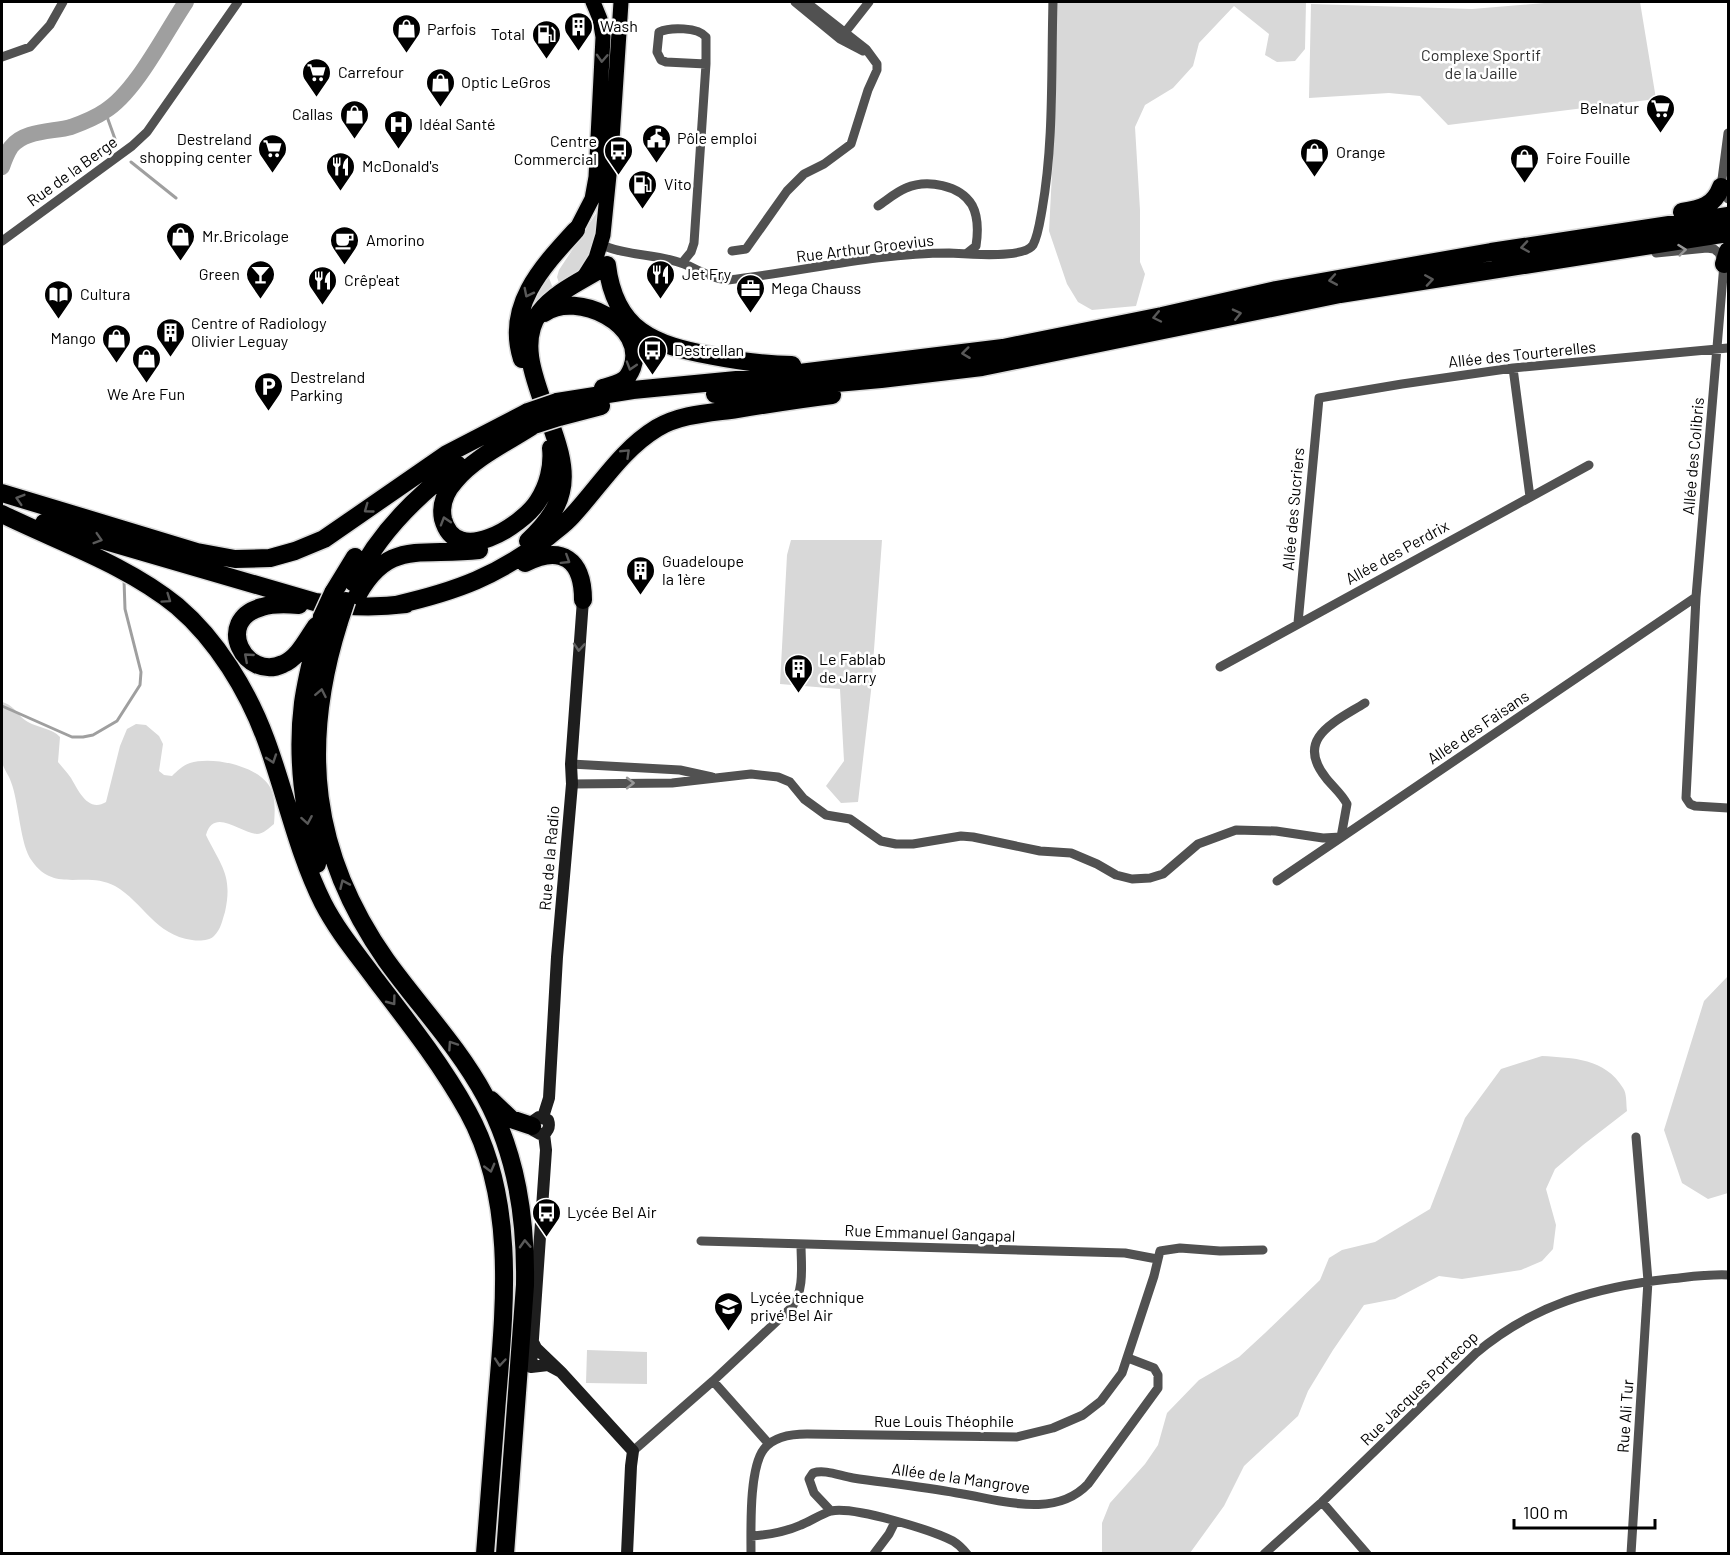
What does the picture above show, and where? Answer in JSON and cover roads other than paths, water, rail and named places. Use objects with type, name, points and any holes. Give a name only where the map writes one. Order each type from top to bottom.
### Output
[{"type":"highway","points":[[1568,240],[1624,224],[1705,207],[1725,193]]},
{"type":"highway","points":[[558,409],[633,390],[1040,342],[1276,290],[1568,240],[1728,216]]},
{"type":"highway","points":[[2,493],[197,552],[235,559],[259,559],[295,552],[324,539],[418,473],[472,440],[558,409],[624,380],[630,373],[634,361],[630,340],[617,323],[561,293],[553,283],[553,270],[576,230]]},
{"type":"highway","points":[[531,419],[454,482],[444,500],[442,513],[447,530],[455,537],[464,540],[483,540],[505,531],[529,512],[537,503],[545,487],[551,465],[549,437],[522,359],[516,331],[523,304],[531,286],[553,255],[576,230]]},
{"type":"highway","points":[[558,409],[881,380],[973,368],[1340,294],[1728,233]]},
{"type":"highway","points":[[396,605],[459,585],[507,558],[531,537],[552,513],[561,495],[562,469],[558,448],[539,392],[531,358],[530,337],[541,310],[561,293],[580,282],[607,256]]},
{"type":"highway","points":[[607,256],[610,286],[623,314],[649,337],[679,349],[773,364],[932,356]]},
{"type":"highway","points":[[534,323],[557,306],[574,304],[595,310]]},
{"type":"highway","points":[[396,605],[437,596],[474,583],[493,574],[535,547],[573,515],[628,450],[657,428],[673,421],[696,415],[1027,368],[1107,350],[1180,327]]},
{"type":"highway","points":[[505,1554],[522,1338],[525,1246],[518,1184],[498,1123],[484,1094],[440,1028],[387,961],[345,887],[332,854],[320,806],[316,751],[320,701],[339,609],[374,547],[424,493],[450,471],[531,419]]},
{"type":"highway","points":[[357,954],[317,864],[306,822],[300,760],[303,705],[368,537],[382,519],[433,469],[472,440]]},
{"type":"highway","points":[[558,448],[558,468],[551,493],[527,524],[505,542],[478,550],[419,552],[398,556],[374,570],[365,582],[339,609],[294,656],[285,664],[276,667],[258,665],[249,659],[238,646],[236,632],[243,619],[249,612],[261,607],[281,604],[339,609],[367,608],[432,600],[498,578],[539,557],[552,554],[563,556],[574,564],[580,577],[583,600]]},
{"type":"highway","points":[[2,512],[339,609]]},
{"type":"highway","points":[[2,512],[148,586],[177,606],[201,629],[221,655],[252,709],[264,736],[294,831],[322,901],[339,932],[437,1061],[469,1115],[485,1150],[496,1192],[502,1234],[504,1288],[485,1554]]},
{"type":"highway","points":[[484,1094],[510,1119],[540,1126]]},
{"type":"highway","points":[[505,1554],[518,1486],[531,1367]]},
{"type":"main road","points":[[576,230],[592,199],[596,177],[603,37],[600,19],[593,2]]},
{"type":"main road","points":[[580,282],[593,265],[601,244],[621,2]]},
{"type":"main road","points":[[607,256],[610,155]]},
{"type":"street","points":[[2,57],[30,48],[50,25],[63,2]]},
{"type":"street","name":"Rue de la Berge","points":[[2,241],[132,146],[147,132],[238,2]]},
{"type":"street","points":[[843,35],[869,2]]},
{"type":"street","name":"Rue Arthur Groevius","points":[[607,256],[618,250],[639,253],[682,263],[716,278],[728,280],[901,256],[1026,251],[1034,244],[1044,201],[1049,153],[1053,2]]},
{"type":"street","points":[[732,251],[746,249],[788,191],[804,174],[824,164],[851,144],[868,90],[877,70],[873,56],[803,3]]},
{"type":"street","points":[[682,263],[691,252],[694,243],[706,63],[706,44],[704,33],[696,30],[659,32],[657,52],[661,60],[706,63]]},
{"type":"street","points":[[1725,193],[1728,133]]},
{"type":"street","points":[[878,206],[905,188],[916,185],[939,184],[961,193],[973,206],[978,228],[976,246],[966,254]]},
{"type":"street","name":"Allée des Colibris","points":[[1540,263],[1707,248],[1714,249],[1726,258],[1696,597],[1686,798],[1690,804],[1695,806],[1728,808]]},
{"type":"street","points":[[607,256],[621,257],[639,253]]},
{"type":"street","name":"Allée des Tourterelles","points":[[1319,398],[1422,380],[1514,368],[1728,348]]},
{"type":"street","points":[[1514,368],[1530,497]]},
{"type":"street","name":"Allée des Sucriers","points":[[1298,623],[1319,398]]},
{"type":"street","name":"Allée des Perdrix","points":[[1220,667],[1589,465]]},
{"type":"street","name":"Allée des Faisans","points":[[1277,881],[1696,597]]},
{"type":"street","name":"Rue de la Radio","points":[[531,1367],[546,1150],[540,1126],[549,1098],[583,600]]},
{"type":"street","points":[[572,784],[672,783],[751,774],[778,777],[790,782],[804,799],[826,815],[850,819],[881,841],[896,844],[961,836],[974,837],[1040,851],[1071,853],[1116,875],[1132,879],[1150,878],[1163,874],[1198,844],[1236,830],[1276,831],[1323,838],[1341,837],[1347,804],[1318,766],[1315,745],[1318,736],[1331,725],[1365,703]]},
{"type":"street","points":[[571,764],[680,770],[721,779]]},
{"type":"street","name":"Rue Ali Tur","points":[[1631,1554],[1648,1281],[1636,1137]]},
{"type":"street","name":"Rue Emmanuel Gangapal","points":[[701,1241],[1125,1254],[1157,1259]]},
{"type":"street","points":[[627,1554],[633,1451],[713,1381],[797,1300],[801,1286],[801,1244]]},
{"type":"street","points":[[1157,1259],[1160,1251],[1180,1248],[1220,1251],[1263,1250]]},
{"type":"street","name":"Rue Louis Théophile","points":[[769,1444],[782,1437],[796,1434],[1004,1437],[1028,1435],[1063,1424],[1092,1409],[1117,1382],[1128,1358],[1154,1276],[1157,1259]]},
{"type":"street","name":"Rue Jacques Portecop","points":[[1264,1554],[1322,1502],[1492,1339],[1521,1320],[1559,1302],[1648,1281],[1728,1275]]},
{"type":"street","points":[[533,1342],[542,1355],[561,1372],[633,1451]]},
{"type":"street","name":"Allée de la Mangrove","points":[[831,1511],[812,1490],[809,1479],[813,1473],[822,1472],[960,1493],[1013,1504],[1050,1503],[1077,1494],[1093,1477],[1158,1388],[1158,1375],[1154,1368],[1128,1358]]},
{"type":"street","points":[[531,1367],[540,1364],[548,1365],[561,1372]]},
{"type":"street","points":[[713,1381],[769,1444],[760,1455],[757,1465],[753,1492],[751,1554]]},
{"type":"street","points":[[1322,1502],[1367,1554]]},
{"type":"street","points":[[751,1536],[765,1536],[789,1529],[831,1511],[866,1515],[923,1529],[953,1541],[967,1554]]},
{"type":"street","points":[[874,1554],[895,1522]]},
{"type":"waterway","points":[[2,167],[11,147],[23,137],[75,125],[97,116],[117,102],[139,76],[186,2]]},
{"type":"waterway","points":[[105,111],[115,139]]},
{"type":"waterway","points":[[131,162],[176,198]]},
{"type":"waterway","points":[[2,706],[72,737],[93,735],[117,721],[140,685],[141,672],[125,609],[124,580]]},
{"type":"place","name":"Wash","points":[[579,52]]},
{"type":"place","name":"Parfois","points":[[406,54]]},
{"type":"place","name":"Total","points":[[546,60]]},
{"type":"place","name":"Carrefour","points":[[317,98]]},
{"type":"place","name":"Optic LeGros","points":[[440,108]]},
{"type":"place","name":"Belnatur","points":[[1660,134]]},
{"type":"place","name":"Callas","points":[[354,140]]},
{"type":"place","name":"Idéal Santé","points":[[398,150]]},
{"type":"place","name":"Pôle emploi","points":[[656,164]]},
{"type":"place","name":"Destreland shopping center","points":[[273,174]]},
{"type":"place","name":"Centre Commercial","points":[[618,176]]},
{"type":"place","name":"Orange","points":[[1315,178]]},
{"type":"place","name":"Foire Fouille","points":[[1525,184]]},
{"type":"place","name":"McDonald's","points":[[341,192]]},
{"type":"place","name":"Vito","points":[[643,210]]},
{"type":"place","name":"Mr.Bricolage","points":[[181,262]]},
{"type":"place","name":"Amorino","points":[[345,266]]},
{"type":"place","name":"Green","points":[[261,300]]},
{"type":"place","name":"Jet Fry","points":[[661,300]]},
{"type":"place","name":"Crêp'eat","points":[[323,306]]},
{"type":"place","name":"Mega Chauss","points":[[750,314]]},
{"type":"place","name":"Cultura","points":[[59,320]]},
{"type":"place","name":"Centre of Radiology Olivier Leguay","points":[[170,358]]},
{"type":"place","name":"Mango","points":[[117,364]]},
{"type":"place","name":"Destrellan","points":[[653,376]]},
{"type":"place","name":"We Are Fun","points":[[146,384]]},
{"type":"place","name":"Destreland Parking","points":[[269,412]]},
{"type":"place","name":"Guadeloupe la 1ère","points":[[641,596]]},
{"type":"place","name":"Le Fablab de Jarry","points":[[798,694]]},
{"type":"place","name":"Lycée Bel Air","points":[[546,1238]]},
{"type":"place","name":"Lycée technique privé Bel Air","points":[[729,1332]]},
{"type":"park label","name":"Complexe Sportif de la Jaille","points":[[1481,64]]}]
